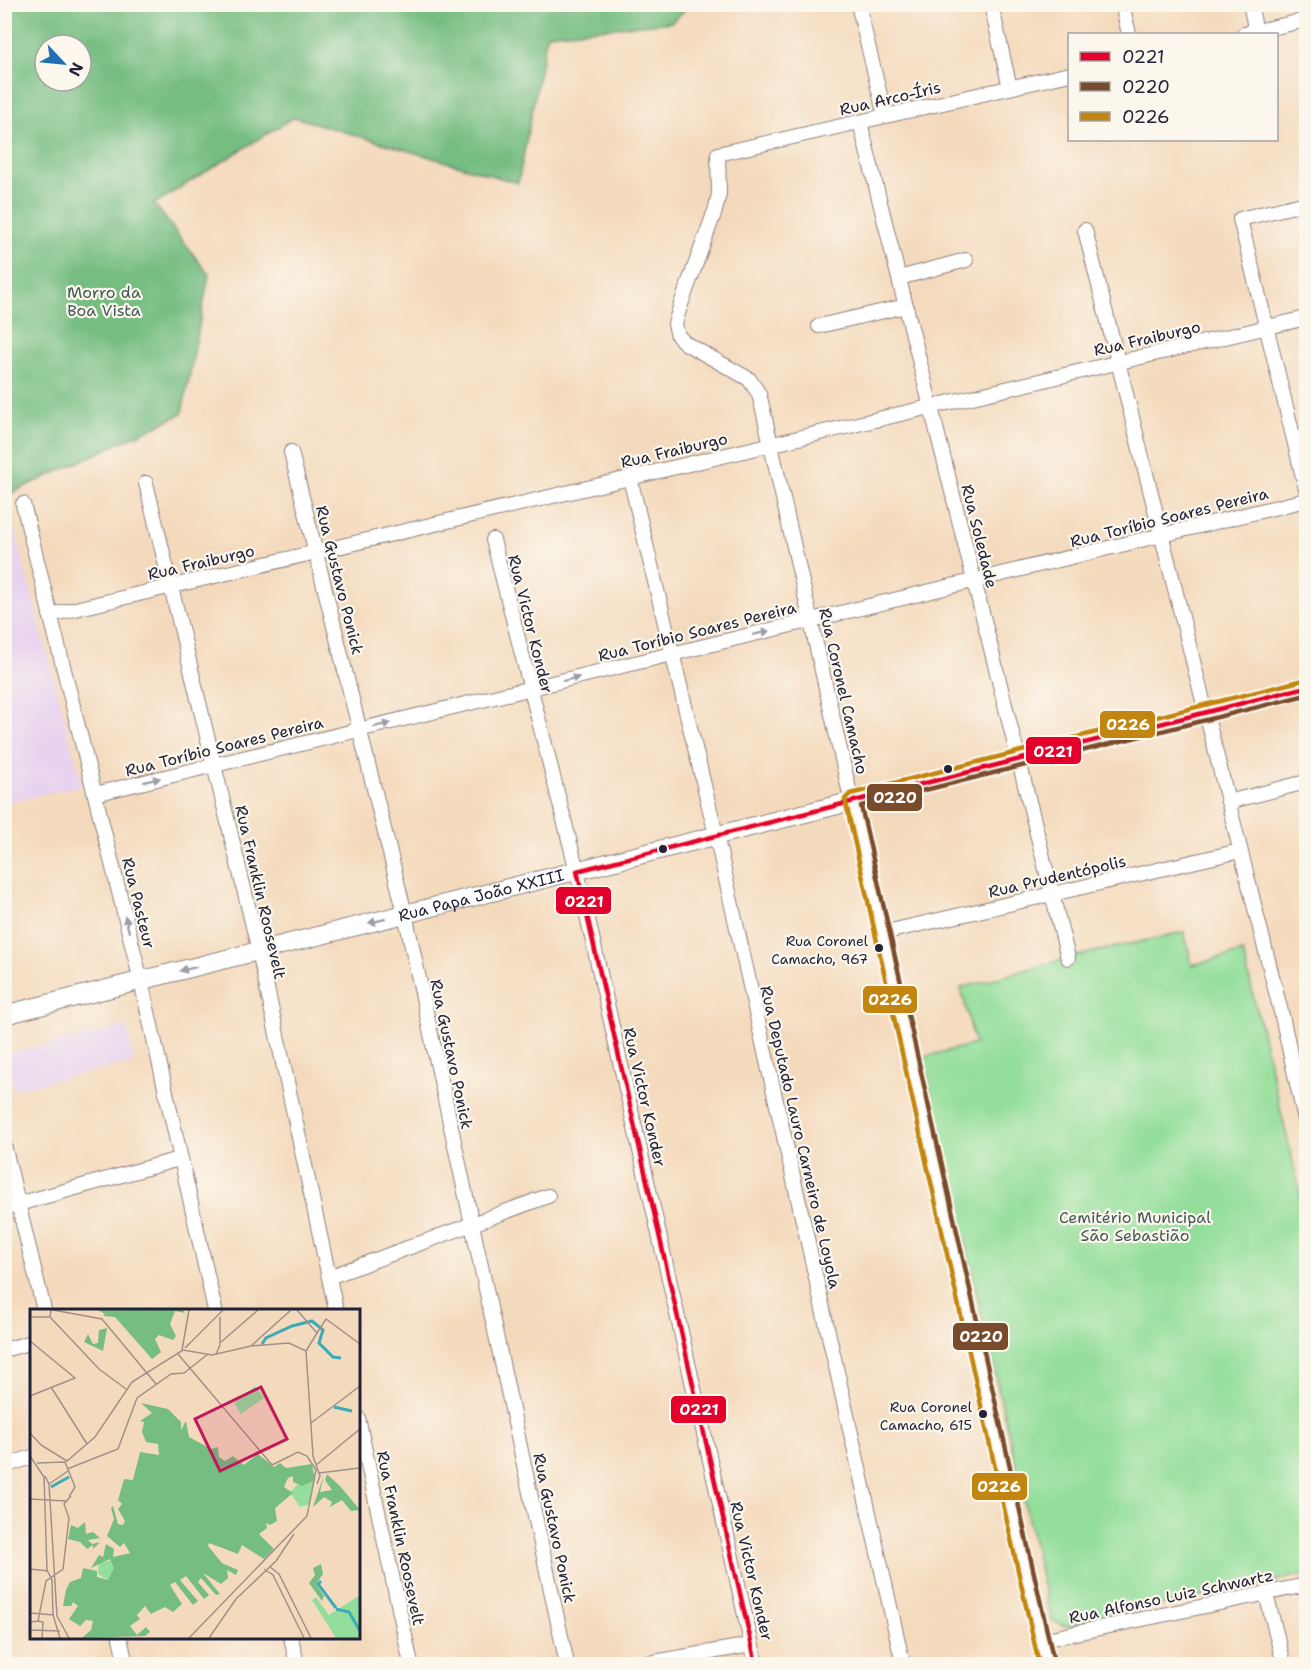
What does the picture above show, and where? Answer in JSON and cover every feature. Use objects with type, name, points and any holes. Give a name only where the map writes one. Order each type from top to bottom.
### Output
[{"type":"main road","name":"Rua Papa João XXIII","points":[[4,1015],[1306,687]]},
{"type":"street","points":[[858,4],[885,116]]},
{"type":"street","points":[[991,4],[1010,88]]},
{"type":"street","points":[[1122,4],[1129,33]]},
{"type":"street","points":[[1250,4],[1250,33],[1306,20]]},
{"type":"street","name":"Rua Arco-Íris","points":[[718,154],[1068,74]]},
{"type":"street","name":"Rua Soledade","points":[[861,122],[1068,958]]},
{"type":"street","name":"Rua Coronel Camacho","points":[[718,154],[718,194],[715,211],[675,324],[678,336],[685,343],[749,379],[759,394],[1047,1665]]},
{"type":"street","points":[[1306,203],[1240,219],[1306,489]]},
{"type":"street","points":[[1085,230],[1306,1124]]},
{"type":"street","points":[[899,278],[966,260]]},
{"type":"street","points":[[819,326],[906,306]]},
{"type":"street","name":"Rua Fraiburgo","points":[[50,615],[1306,318]]},
{"type":"street","name":"Rua Gustavo Ponick","points":[[291,452],[405,914],[567,1665]]},
{"type":"street","name":"Rua Deputado Lauro Carneiro de Loyola","points":[[630,478],[716,836],[903,1665]]},
{"type":"street","name":"Rua Franklin Roosevelt","points":[[146,483],[259,951],[336,1309]]},
{"type":"street","name":"Rua Toríbio Soares Pereira","points":[[95,794],[1306,500]]},
{"type":"street","name":"Rua Pasteur","points":[[23,504],[141,981],[214,1309]]},
{"type":"street","name":"Rua Victor Konder","points":[[493,540],[577,871],[756,1665]]},
{"type":"street","points":[[1228,802],[1306,782]]},
{"type":"street","name":"Rua Prudentópolis","points":[[882,933],[1240,851]]},
{"type":"street","points":[[4,1145],[44,1309]]},
{"type":"street","points":[[4,1209],[179,1159]]},
{"type":"street","points":[[328,1277],[548,1196]]},
{"type":"street","points":[[4,1350],[30,1343]]},
{"type":"street","name":"Rua Franklin Roosevelt","points":[[360,1427],[411,1665]]},
{"type":"street","points":[[4,1466],[30,1458]]},
{"type":"street","name":"Rua Alfonso Luiz Schwartz","points":[[1042,1640],[1306,1585]]},
{"type":"street","points":[[1266,1594],[1284,1665]]},
{"type":"street","points":[[120,1639],[126,1665]]},
{"type":"street","points":[[291,1639],[297,1665]]},
{"type":"street","points":[[643,1665],[751,1645]]},
{"type":"shaded area","points":[[15,531],[82,785],[5,803],[4,535]]},
{"type":"shaded area","points":[[126,1026],[134,1062],[14,1089],[6,1054]]},
{"type":"green space","name":"Morro da Boa Vista","points":[[5,4],[690,5],[672,22],[547,34],[518,183],[294,117],[154,204],[209,275],[182,414],[5,496]]},
{"type":"green space","name":"Cemitério Municipal São Sebastião","points":[[1184,932],[1192,965],[1243,952],[1306,1217],[1306,1574],[1065,1626],[1052,1621],[1047,1603],[923,1057],[975,1044],[961,988],[1068,958]]},
{"type":"transit line","name":"0226","points":[[1039,1664],[845,799],[850,794],[1304,680]]},
{"type":"transit line","name":"0221","points":[[756,1664],[577,871],[1306,687]]},
{"type":"transit line","name":"0220","points":[[1054,1662],[861,806],[1306,695]]},
{"type":"place","name":"Rua Coronel Camacho, 967","points":[[879,948]]},
{"type":"place","name":"Rua Coronel Camacho, 615","points":[[983,1414]]}]
